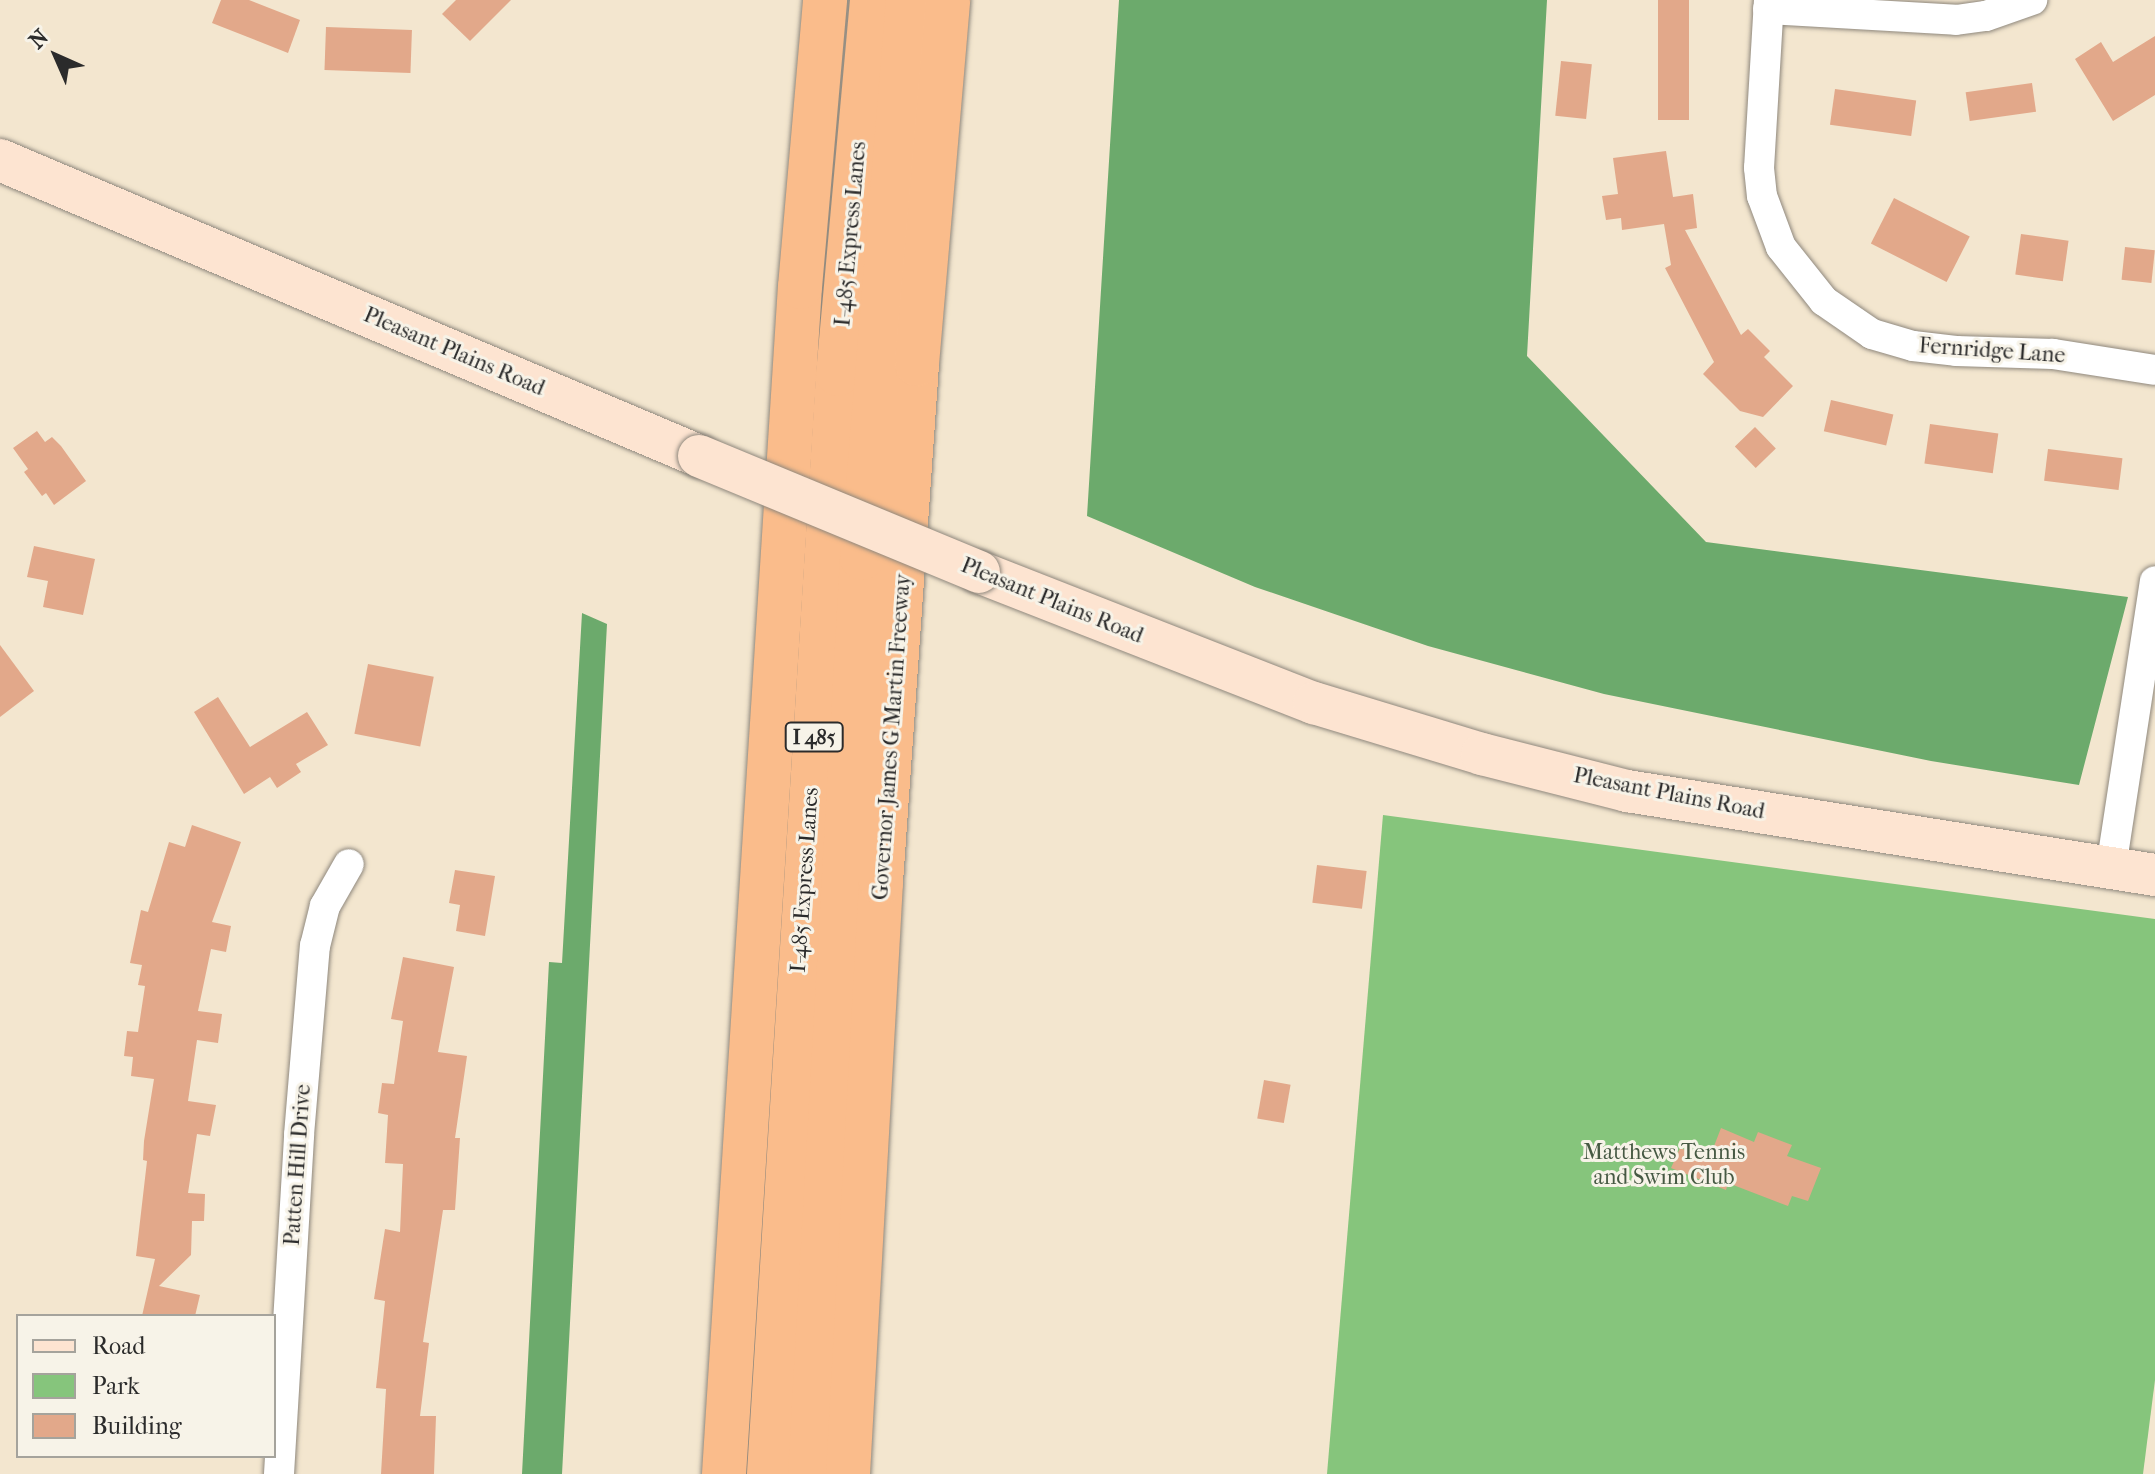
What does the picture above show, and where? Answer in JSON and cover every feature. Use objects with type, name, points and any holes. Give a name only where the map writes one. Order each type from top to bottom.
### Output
[{"type":"highway","name":"I 485","points":[[724,1474],[798,318],[825,0]]},
{"type":"highway","name":"I-485 Express Lanes","points":[[769,1474],[838,374],[872,0]]},
{"type":"highway","name":"I-485 Express Lanes","points":[[810,1474],[863,543],[908,0]]},
{"type":"highway","name":"Governor James G Martin Freeway","points":[[848,1474],[881,882],[917,364],[948,0]]},
{"type":"highway","points":[[851,751],[917,364]]},
{"type":"street","points":[[1769,5],[1956,20],[1986,16],[2032,0]]},
{"type":"street","name":"Fernridge Lane","points":[[1769,5],[1759,168],[1762,196],[1781,247],[1801,277],[1824,301],[1872,334],[1913,346],[1956,351],[2053,354],[2155,370]]},
{"type":"street","name":"Pleasant Plains Road","points":[[0,160],[979,572],[1314,703],[1482,754],[1627,791],[2155,875]]},
{"type":"street","points":[[2111,868],[2155,581]]},
{"type":"street","name":"Patten Hill Drive","points":[[279,1474],[298,1151],[315,946],[325,906],[349,864]]},
{"type":"green space","points":[[1119,0],[1547,0],[1527,356],[1706,542],[2128,597],[2079,785],[1931,761],[1604,694],[1428,646],[1255,587],[1087,516]]},
{"type":"green space","points":[[582,613],[607,624],[562,1474],[522,1474],[549,962],[562,963]]},
{"type":"green space","name":"Matthews Tennis and Swim Club","points":[[1383,815],[2155,919],[2155,1380],[2143,1474],[1327,1474]]},
{"type":"building","points":[[221,0],[249,0],[300,20],[288,53],[212,23]]},
{"type":"building","points":[[456,0],[511,0],[470,41],[442,14]]},
{"type":"building","points":[[1658,0],[1689,0],[1689,120],[1658,120]]},
{"type":"building","points":[[326,27],[412,30],[410,73],[324,70]]},
{"type":"building","points":[[2155,36],[2155,95],[2113,121],[2075,59],[2101,42],[2113,62]]},
{"type":"building","points":[[1561,61],[1592,64],[1586,119],[1555,116]]},
{"type":"building","points":[[2032,83],[2036,112],[1970,121],[1966,92]]},
{"type":"building","points":[[1835,89],[1916,100],[1911,136],[1830,125]]},
{"type":"building","points":[[1666,151],[1673,197],[1693,194],[1697,228],[1685,230],[1741,335],[1748,329],[1770,351],[1764,357],[1793,386],[1763,417],[1740,411],[1703,374],[1714,362],[1665,268],[1671,265],[1664,224],[1622,230],[1621,218],[1606,220],[1602,196],[1618,194],[1613,158]]},
{"type":"building","points":[[1894,198],[1970,237],[1947,282],[1871,243]]},
{"type":"building","points":[[2021,234],[2069,241],[2063,281],[2015,275]]},
{"type":"building","points":[[2125,247],[2155,250],[2151,283],[2122,280]]},
{"type":"building","points":[[1831,400],[1893,414],[1886,446],[1824,431]]},
{"type":"building","points":[[1930,424],[1998,434],[1993,473],[1924,464]]},
{"type":"building","points":[[1755,427],[1776,449],[1756,468],[1735,446]]},
{"type":"building","points":[[37,431],[45,442],[52,437],[61,446],[86,481],[54,505],[46,493],[42,496],[24,472],[28,469],[13,448]]},
{"type":"building","points":[[2048,449],[2122,458],[2119,490],[2044,481]]},
{"type":"building","points":[[34,546],[95,559],[83,615],[43,607],[48,581],[27,577]]},
{"type":"building","points":[[0,645],[34,691],[0,717]]},
{"type":"building","points":[[368,664],[434,677],[420,746],[354,734]]},
{"type":"building","points":[[218,697],[250,747],[307,712],[328,745],[296,764],[301,772],[277,788],[270,777],[244,794],[194,712]]},
{"type":"building","points":[[192,825],[241,842],[212,922],[231,926],[226,952],[211,949],[198,1011],[222,1014],[218,1043],[197,1040],[188,1101],[216,1105],[210,1136],[197,1134],[188,1193],[205,1194],[204,1221],[192,1221],[191,1255],[159,1286],[200,1295],[195,1314],[142,1314],[155,1259],[136,1256],[147,1161],[143,1160],[144,1141],[154,1079],[131,1076],[133,1057],[124,1056],[127,1031],[138,1032],[145,986],[138,985],[142,965],[130,963],[141,910],[148,912],[169,842],[185,847]]},
{"type":"building","points":[[1317,865],[1367,871],[1362,909],[1312,903]]},
{"type":"building","points":[[455,870],[495,876],[485,936],[456,931],[460,905],[449,903]]},
{"type":"building","points":[[403,957],[454,967],[438,1052],[467,1056],[455,1138],[460,1138],[455,1210],[443,1210],[423,1342],[429,1343],[420,1416],[436,1416],[434,1474],[381,1474],[386,1389],[376,1388],[385,1301],[374,1299],[385,1229],[400,1232],[403,1164],[385,1163],[388,1115],[378,1113],[382,1083],[394,1084],[403,1021],[391,1019]]},
{"type":"building","points":[[1264,1080],[1291,1085],[1284,1123],[1257,1118]]},
{"type":"building","points":[[1721,1128],[1754,1142],[1758,1132],[1792,1145],[1787,1156],[1821,1168],[1808,1201],[1792,1196],[1788,1206],[1728,1183],[1726,1190],[1671,1168],[1680,1148],[1709,1159]]}]
